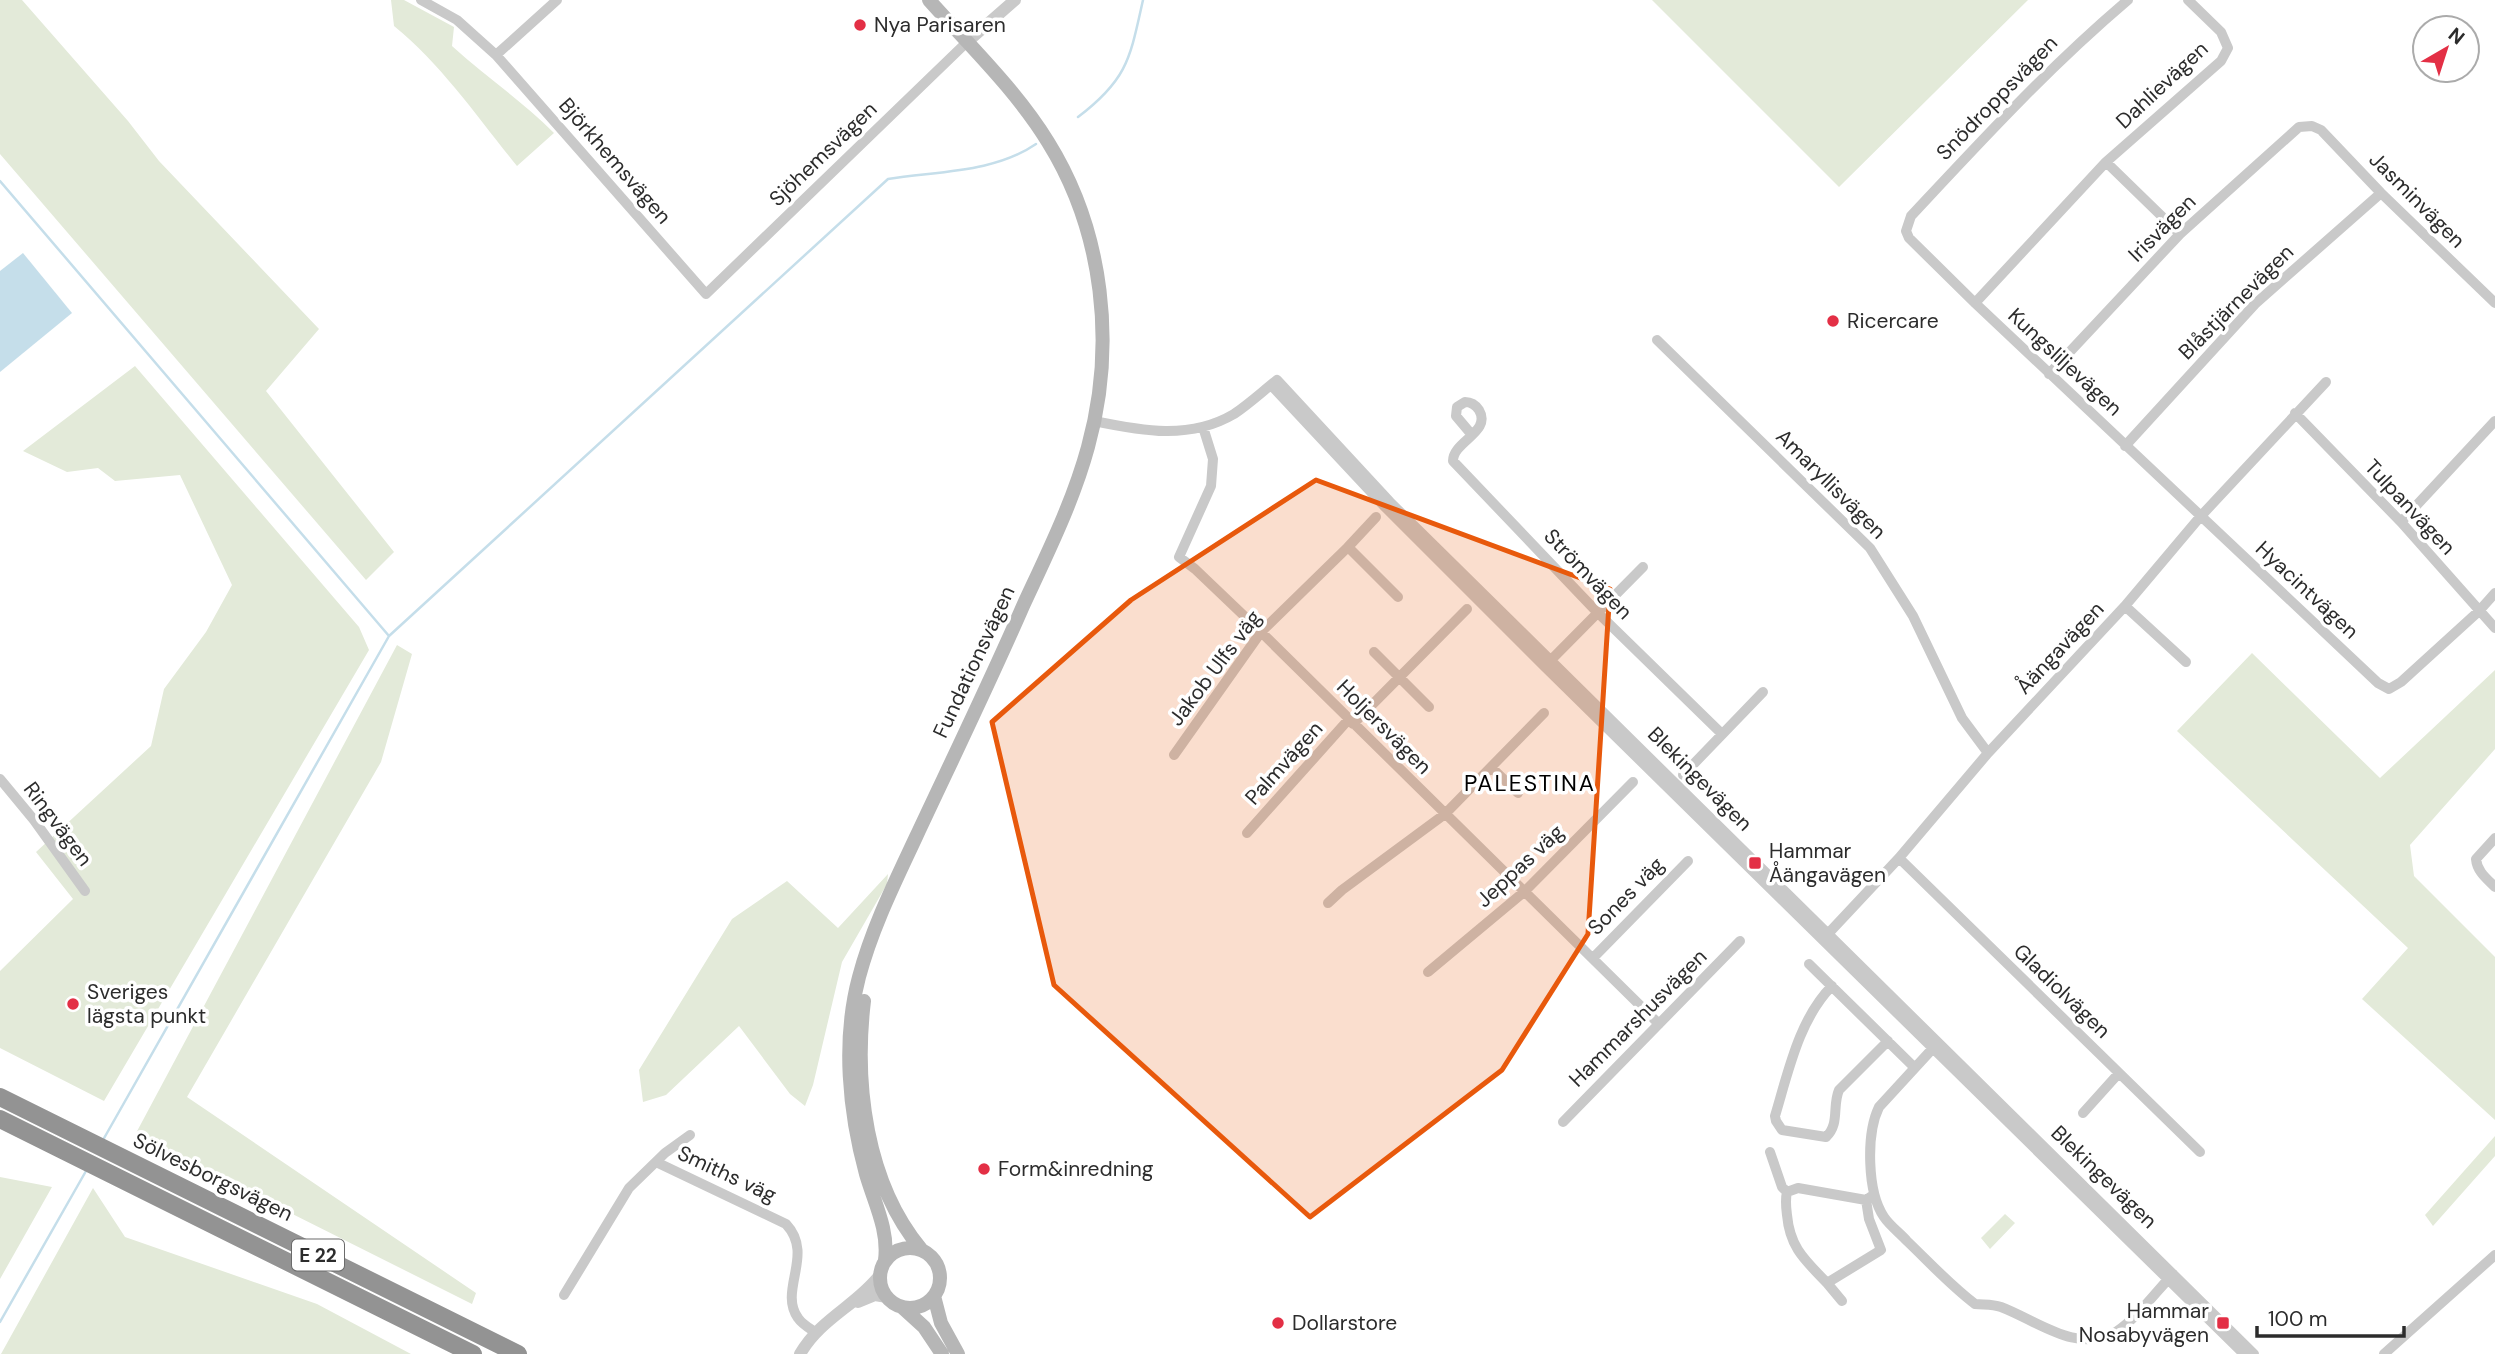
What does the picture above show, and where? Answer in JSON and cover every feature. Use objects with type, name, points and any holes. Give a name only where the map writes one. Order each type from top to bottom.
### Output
[{"type":"highway","name":"Sölvesborgsvägen","points":[[0,1097],[518,1354]]},
{"type":"highway","name":"Sölvesborgsvägen","points":[[0,1119],[473,1354]]},
{"type":"main road","points":[[929,0],[1017,99],[1049,143],[1075,195],[1096,262],[1101,310],[1102,359],[1094,421]]},
{"type":"main road","name":"Fundationsvägen","points":[[885,1260],[885,1235],[858,1140],[852,1103],[850,1042],[857,981],[880,916],[1066,511],[1082,468],[1094,421]]},
{"type":"main road","name":"Fundationsvägen","points":[[880,916],[862,1016],[862,1082],[870,1131],[884,1185],[902,1226],[920,1249]]},
{"type":"main road","points":[[902,1307],[918,1307],[934,1296],[941,1281],[940,1269],[931,1255],[920,1249],[904,1248],[893,1252],[885,1260],[880,1275],[881,1287],[887,1297],[924,1328],[942,1354]]},
{"type":"main road","points":[[934,1296],[941,1323],[958,1354]]},
{"type":"street","name":"Björkhemsvägen","points":[[421,0],[457,20],[496,55],[706,294]]},
{"type":"street","points":[[496,55],[557,0]]},
{"type":"street","points":[[967,42],[1015,0]]},
{"type":"street","name":"Snödroppsvägen","points":[[1906,232],[1911,216],[2033,85],[2128,0]]},
{"type":"street","name":"Dahlievägen","points":[[1975,303],[2106,163],[2221,61],[2228,48],[2221,32],[2188,0]]},
{"type":"street","name":"Sjöhemsvägen","points":[[706,294],[967,42]]},
{"type":"street","name":"Jasminvägen","points":[[2312,126],[2321,130],[2381,193],[2495,303]]},
{"type":"street","name":"Irisvägen","points":[[2049,374],[2180,234],[2300,127],[2312,126]]},
{"type":"street","points":[[2106,163],[2180,234]]},
{"type":"street","name":"Blåstjärnevägen","points":[[2125,446],[2255,304],[2381,193]]},
{"type":"street","name":"Kungsliljevägen","points":[[1906,232],[1913,244],[2200,517]]},
{"type":"street","name":"Amaryllisvägen","points":[[1657,340],[1870,548],[1913,616],[1962,718],[1988,752]]},
{"type":"street","name":"Blekingevägen","points":[[1094,421],[1141,430],[1169,431],[1203,426],[1234,413],[1274,382],[1385,508],[2171,1277],[2254,1354]]},
{"type":"street","name":"Åängavägen","points":[[1825,937],[1899,858],[1988,752],[2125,606],[2200,517],[2326,382]]},
{"type":"street","name":"Tulpanvägen","points":[[2295,413],[2401,522],[2495,628]]},
{"type":"street","points":[[2401,522],[2495,421]]},
{"type":"street","name":"Holjersvägen","points":[[1203,426],[1213,459],[1211,486],[1179,557],[1261,632],[1659,1024]]},
{"type":"street","name":"Strömvägen","points":[[1472,435],[1456,452],[1453,461],[1597,612],[1722,734]]},
{"type":"street","name":"Jakob Ulfs väg","points":[[1174,755],[1261,632],[1376,517]]},
{"type":"street","name":"Hyacintvägen","points":[[2200,517],[2378,683],[2389,689],[2401,682],[2479,611]]},
{"type":"street","points":[[1348,547],[1398,597]]},
{"type":"street","points":[[1547,664],[1643,567]]},
{"type":"street","points":[[2479,611],[2495,593]]},
{"type":"street","points":[[2125,606],[2186,662]]},
{"type":"street","name":"Palmvägen","points":[[1247,833],[1351,722],[1400,678],[1467,609]]},
{"type":"street","points":[[1374,652],[1429,706]]},
{"type":"street","points":[[1683,775],[1763,692]]},
{"type":"street","points":[[1328,903],[1445,814],[1544,713]]},
{"type":"street","points":[[1492,768],[1518,793]]},
{"type":"street","name":"Ringvägen","points":[[0,779],[34,820],[85,891]]},
{"type":"street","name":"Jeppas väg","points":[[1428,972],[1525,891],[1633,782]]},
{"type":"street","points":[[2495,838],[2476,859],[2477,866],[2495,887]]},
{"type":"street","name":"Gladiolvägen","points":[[1899,858],[2200,1152]]},
{"type":"street","name":"Sones väg","points":[[1592,958],[1688,861]]},
{"type":"street","name":"Hammarshusvägen","points":[[1563,1122],[1741,942]]},
{"type":"street","points":[[1809,964],[1914,1067]]},
{"type":"street","points":[[1832,986],[1823,996],[1795,1050],[1775,1116],[1782,1130],[1826,1137],[1835,1124],[1836,1097],[1839,1090],[1888,1041]]},
{"type":"street","points":[[1826,1283],[1881,1250],[1869,1219],[1871,1147],[1875,1115],[1883,1100],[1935,1046]]},
{"type":"street","points":[[2083,1112],[2119,1073]]},
{"type":"street","name":"Smiths väg","points":[[564,1295],[629,1188],[690,1135]]},
{"type":"street","points":[[1770,1152],[1782,1187],[1787,1192]]},
{"type":"street","name":"Smiths väg","points":[[656,1162],[786,1224],[799,1247],[794,1311],[801,1322],[815,1332]]},
{"type":"street","points":[[1787,1192],[1798,1188],[1870,1197],[1884,1217],[1936,1270],[1975,1304],[2000,1307],[2064,1338],[2084,1342],[2115,1333],[2171,1277]]},
{"type":"street","points":[[1787,1192],[1788,1231],[1792,1243],[1842,1301]]},
{"type":"street","points":[[2384,1354],[2492,1257]]},
{"type":"street","points":[[800,1354],[815,1332],[871,1286],[880,1275]]},
{"type":"street","name":"Blekingevägen","points":[[2171,1277],[2244,1354]]},
{"type":"street","points":[[844,1308],[875,1295],[887,1297]]},
{"type":"highlighted area","points":[[1316,480],[1610,589],[1588,934],[1502,1070],[1310,1217],[1054,985],[992,722],[1131,600]]},
{"type":"green space","points":[[0,0],[22,0],[128,121],[159,161],[319,329],[266,391],[394,552],[366,580],[0,154]]},
{"type":"green space","points":[[391,0],[404,0],[454,27],[452,46],[554,133],[517,166],[444,75],[394,26]]},
{"type":"green space","points":[[1652,0],[2028,0],[1839,187]]},
{"type":"green space","points":[[135,366],[359,627],[369,650],[104,1101],[0,1048],[0,971],[73,899],[36,852],[151,746],[164,689],[206,632],[232,585],[180,475],[115,481],[98,468],[67,472],[23,451]]},
{"type":"green space","points":[[397,645],[412,654],[381,762],[187,1097],[476,1293],[472,1304],[135,1135]]},
{"type":"green space","points":[[2252,653],[2380,778],[2495,670],[2495,749],[2410,845],[2414,876],[2495,957],[2495,1120],[2362,999],[2408,948],[2177,731]]},
{"type":"green space","points":[[888,874],[887,884],[842,962],[813,1085],[805,1106],[790,1094],[739,1026],[666,1095],[643,1102],[639,1070],[732,919],[787,881],[838,928]]},
{"type":"green space","points":[[2495,1136],[2495,1156],[2433,1226],[2425,1215]]},
{"type":"green space","points":[[0,1177],[52,1187],[0,1279]]},
{"type":"green space","points":[[93,1188],[125,1237],[317,1304],[411,1354],[1,1354]]},
{"type":"green space","points":[[2005,1214],[2015,1223],[1990,1249],[1981,1238]]},
{"type":"water","points":[[23,253],[72,313],[0,372],[0,271]]},
{"type":"waterway","points":[[1078,117],[1117,79],[1130,52],[1143,0]]},
{"type":"waterway","points":[[103,1140],[389,636],[888,179],[984,166],[1020,154],[1036,144]]},
{"type":"waterway","points":[[0,181],[389,636]]},
{"type":"waterway","points":[[0,1322],[86,1171]]},
{"type":"place","name":"Nya Parisaren","points":[[860,25]]},
{"type":"place","name":"Ricercare","points":[[1833,321]]},
{"type":"place","name":"Hammar Åängavägen","points":[[1755,863]]},
{"type":"place","name":"Sveriges lägsta punkt","points":[[73,1004]]},
{"type":"place","name":"Form&inredning","points":[[984,1169]]},
{"type":"place","name":"Dollarstore","points":[[1278,1323]]},
{"type":"place","name":"Hammar Nosabyvägen","points":[[2223,1323]]},
{"type":"district","name":"PALESTINA","points":[[1530,783]]}]
